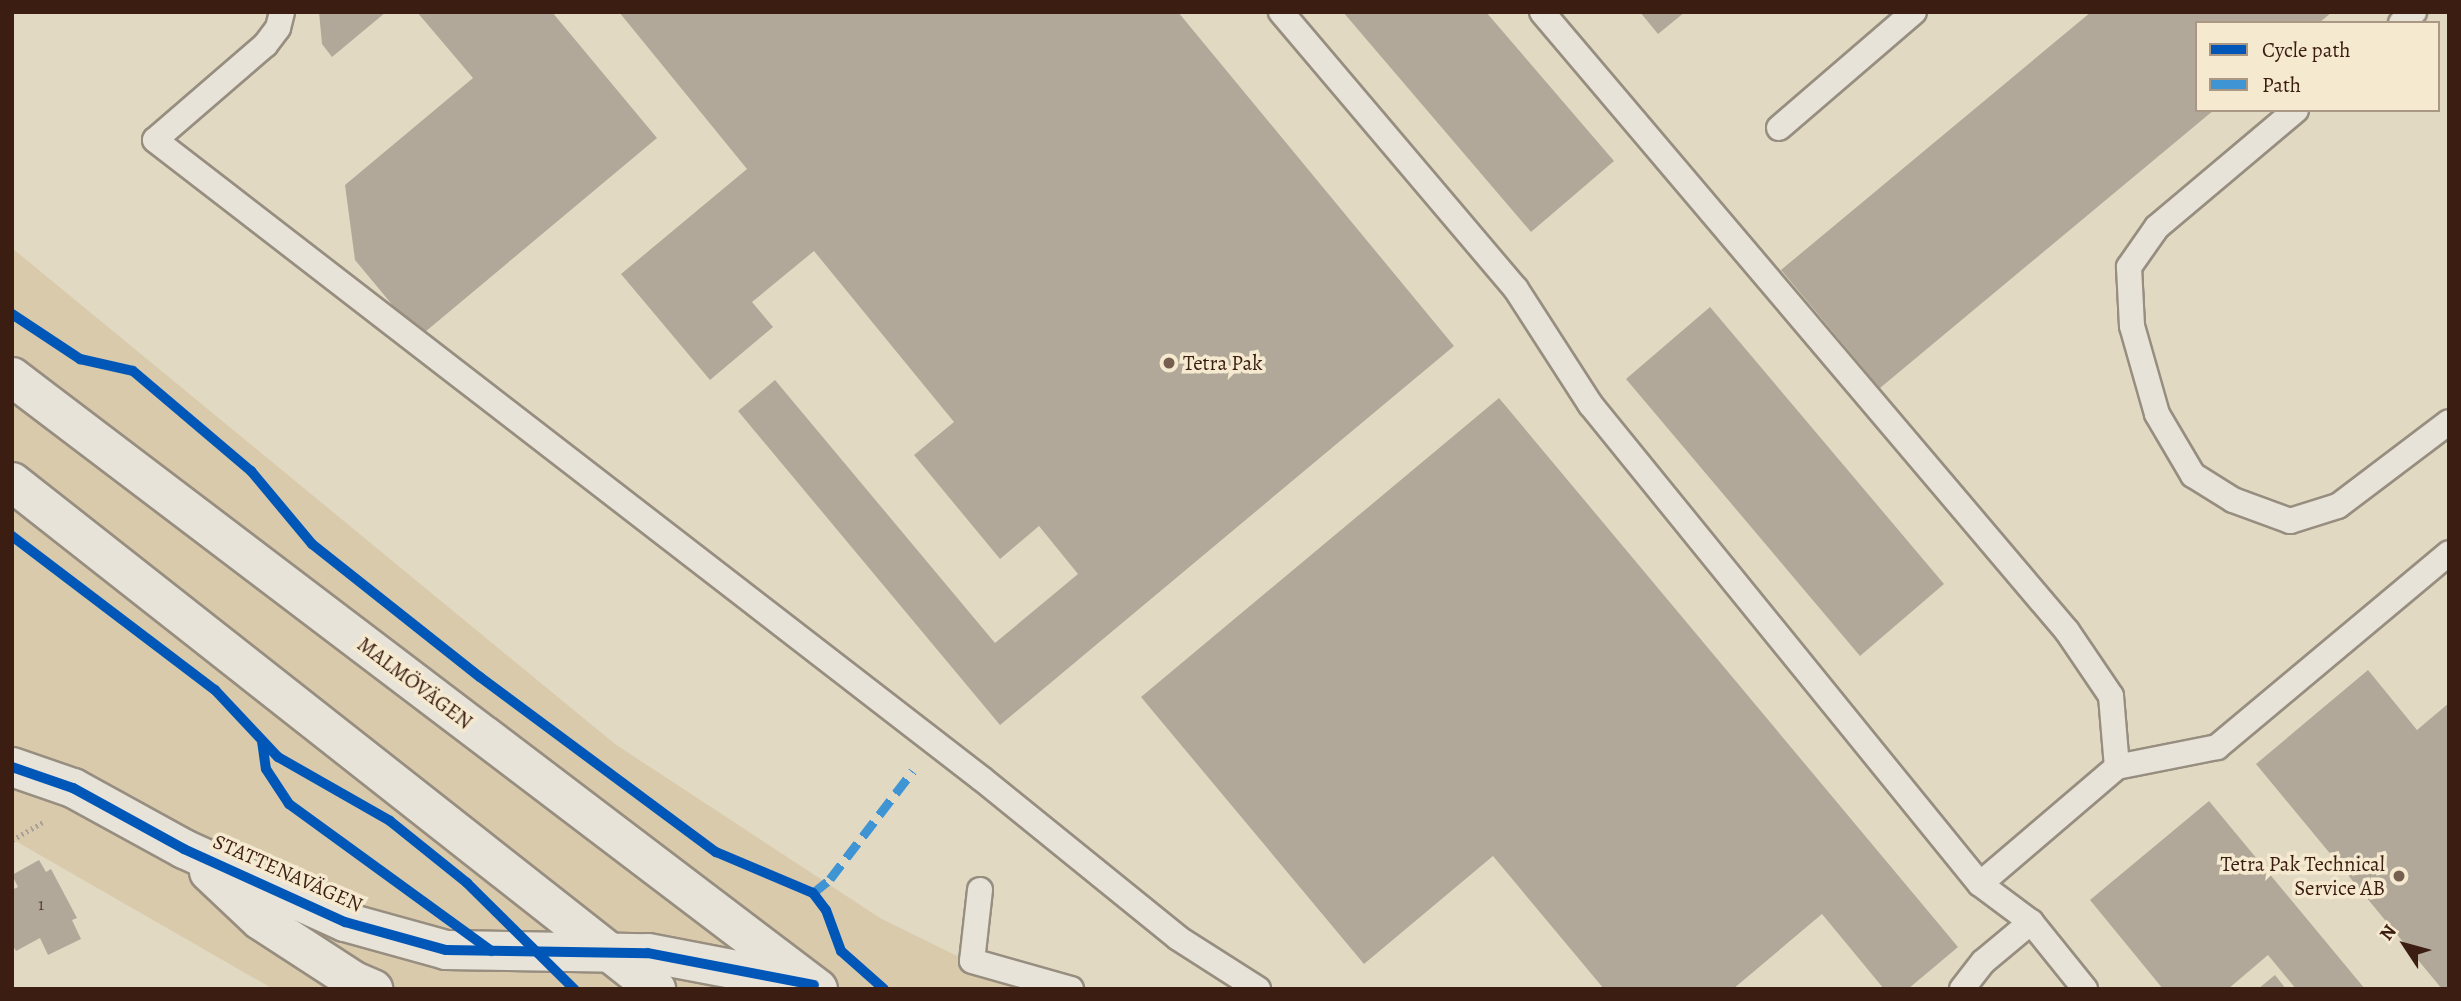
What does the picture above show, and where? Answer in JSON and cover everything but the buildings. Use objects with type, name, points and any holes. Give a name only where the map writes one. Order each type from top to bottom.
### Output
[{"type":"main road","name":"MALMÖVÄGEN","points":[[12,377],[816,987]]},
{"type":"main road","points":[[12,482],[400,783],[607,953],[656,989]]},
{"type":"main road","name":"STATTENAVÄGEN","points":[[12,767],[73,788],[184,849],[345,922],[446,950],[648,953],[816,987]]},
{"type":"main road","name":"STATTENAVÄGEN","points":[[184,849],[260,920],[354,981],[373,989]]},
{"type":"lane","points":[[282,12],[278,28],[265,45],[155,140],[982,779],[1178,938],[1258,989]]},
{"type":"lane","points":[[1281,12],[1516,289],[1590,404],[1980,884],[2031,922],[2085,989]]},
{"type":"lane","points":[[1542,12],[2067,631],[2111,696],[2117,767]]},
{"type":"lane","points":[[1779,128],[1913,12]]},
{"type":"lane","points":[[2294,112],[2157,227],[2129,267],[2132,326],[2157,414],[2193,475],[2233,500],[2290,521],[2338,506],[2449,422]]},
{"type":"lane","points":[[1980,884],[2117,767],[2217,747],[2449,553]]},
{"type":"lane","points":[[980,890],[972,961],[1071,989]]},
{"type":"lane","points":[[1962,989],[1983,962],[2031,922]]},
{"type":"shaded area","points":[[12,248],[615,744],[880,918],[1024,989],[273,989],[12,839]]},
{"type":"marked path","points":[[813,893],[830,879],[913,771]]},
{"type":"cycle path","points":[[12,314],[80,359],[133,371],[251,471],[312,544],[480,677],[716,852],[813,893],[826,910],[841,951],[884,989]]},
{"type":"cycle path","points":[[12,536],[215,690],[278,757],[390,821],[467,883],[574,989]]},
{"type":"cycle path","points":[[262,741],[266,769],[289,804],[491,951]]},
{"type":"cycle path","points":[[12,767],[73,788],[184,849],[345,922],[446,950],[648,953],[814,985]]},
{"type":"place","name":"Tetra Pak","points":[[1169,363]]},
{"type":"place","name":"Tetra Pak Technical Service AB","points":[[2399,876]]}]
